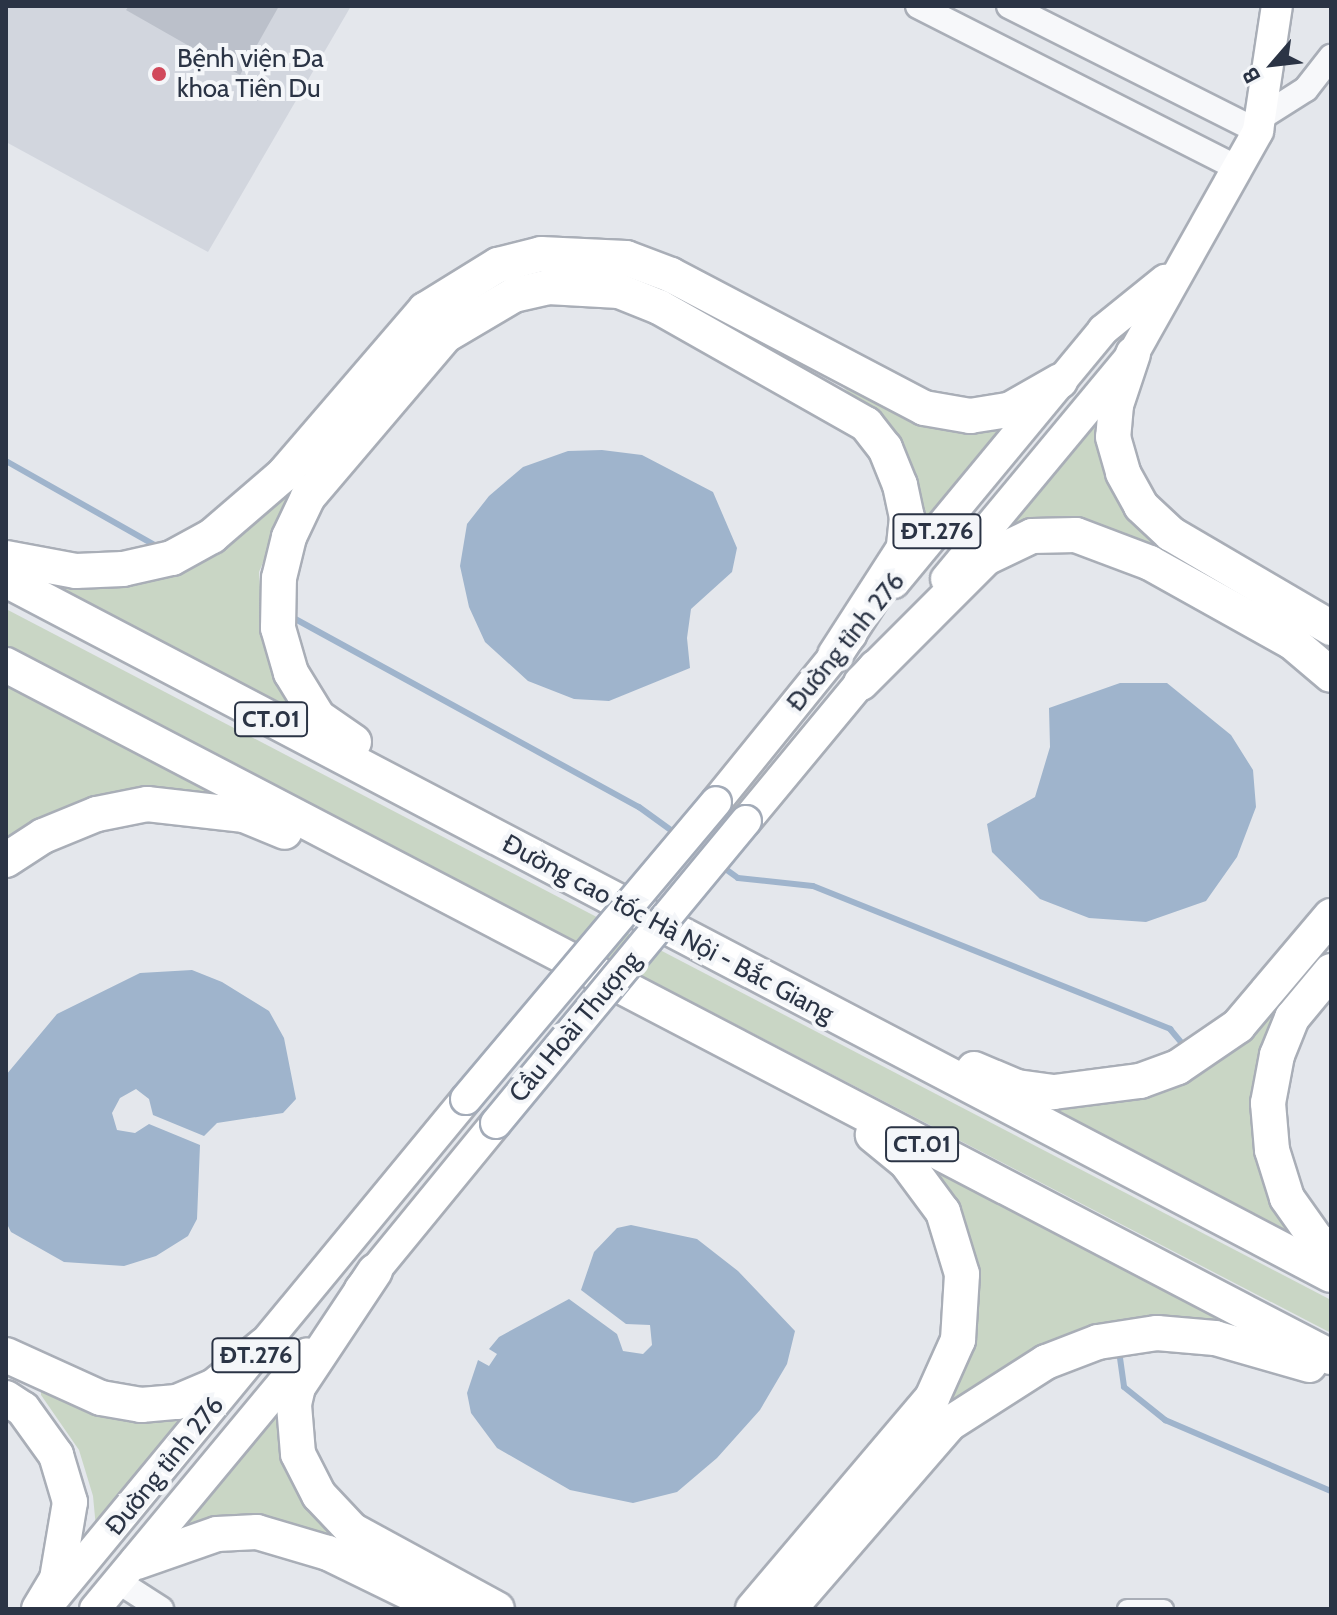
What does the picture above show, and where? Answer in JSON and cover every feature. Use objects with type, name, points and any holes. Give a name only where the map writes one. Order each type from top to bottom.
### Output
[{"type":"highway","points":[[6,558],[76,571],[123,569],[172,558],[212,536],[283,475],[425,310],[498,265],[541,254],[626,258],[671,275],[924,408],[970,416],[1009,410],[1060,381]]},
{"type":"highway","points":[[534,861],[415,776],[318,717],[291,673],[278,628],[285,551],[308,497],[446,335],[514,295],[564,287],[619,291],[698,328],[866,424],[885,448],[900,485],[907,517],[904,548],[835,655]]},
{"type":"highway","points":[[1133,354],[1116,405],[1113,437],[1123,473],[1141,506],[1171,534],[1331,628]]},
{"type":"highway","points":[[861,683],[986,558],[1032,536],[1061,535],[1113,546],[1150,563],[1292,642],[1331,675]]},
{"type":"highway","name":"Đường cao tốc Hà Nội - Bắc Giang","points":[[6,580],[534,861],[1331,1275]]},
{"type":"highway","name":"CT.01","points":[[6,665],[1331,1357]]},
{"type":"highway","points":[[6,860],[43,836],[97,814],[147,804],[190,806],[244,815],[514,928]]},
{"type":"highway","points":[[775,985],[1017,1087],[1095,1089],[1140,1081],[1207,1048],[1267,995],[1331,916]]},
{"type":"highway","points":[[1331,971],[1292,1018],[1277,1055],[1268,1103],[1272,1150],[1287,1198],[1316,1239],[1331,1249]]},
{"type":"highway","points":[[695,1026],[881,1140],[906,1162],[943,1212],[962,1274],[958,1340],[932,1398],[753,1609]]},
{"type":"highway","points":[[375,1271],[298,1387],[294,1405],[298,1454],[319,1495],[352,1530],[497,1609]]},
{"type":"highway","points":[[789,1609],[949,1424],[1046,1362],[1116,1338],[1183,1334],[1258,1348],[1331,1375]]},
{"type":"highway","points":[[6,1355],[101,1398],[141,1405],[177,1402],[213,1387],[264,1345]]},
{"type":"highway","points":[[6,1398],[23,1409],[56,1455],[70,1502],[57,1579],[42,1609]]},
{"type":"highway","points":[[127,1572],[217,1534],[257,1532],[328,1553],[443,1609]]},
{"type":"main road","name":"Đường tỉnh 276","points":[[746,821],[1133,354],[1173,274],[1260,124],[1277,6]]},
{"type":"main road","name":"Đường tỉnh 276","points":[[716,802],[1103,330],[1173,274]]},
{"type":"main road","name":"Cầu Hoài Thượng","points":[[466,1099],[716,802]]},
{"type":"main road","name":"Cầu Hoài Thượng","points":[[496,1123],[746,821]]},
{"type":"main road","name":"Đường tỉnh 276","points":[[42,1609],[96,1551],[466,1099]]},
{"type":"main road","name":"Đường tỉnh 276","points":[[95,1609],[496,1123]]},
{"type":"main road","points":[[96,1551],[127,1572]]},
{"type":"street","points":[[918,6],[1237,168]]},
{"type":"street","points":[[1009,6],[1260,124],[1306,89],[1331,57]]},
{"type":"street","points":[[6,1412],[41,1447],[59,1482],[64,1518],[22,1609]]},
{"type":"street","points":[[127,1572],[161,1609]]},
{"type":"street","points":[[1127,1609],[1164,1609]]},
{"type":"shaded area","name":"Bệnh viện Đa khoa Tiên Du","points":[[6,6],[351,6],[208,252],[6,142]]},
{"type":"green space","points":[[842,386],[920,421],[1011,425],[917,548],[871,415]]},
{"type":"green space","points":[[1096,413],[1099,439],[1170,551],[1077,522],[998,534]]},
{"type":"green space","points":[[297,482],[259,572],[263,633],[311,727],[14,573],[220,547],[262,519]]},
{"type":"green space","points":[[6,609],[1331,1300],[1331,1333],[6,646]]},
{"type":"green space","points":[[6,676],[230,794],[193,794],[6,841]]},
{"type":"green space","points":[[1283,1005],[1264,1052],[1304,1254],[1040,1104],[1096,1104],[1141,1097],[1180,1082],[1215,1063]]},
{"type":"green space","points":[[916,1158],[1268,1341],[1143,1322],[941,1417],[967,1344]]},
{"type":"green space","points":[[41,1387],[97,1412],[142,1422],[193,1419],[97,1538],[93,1496],[79,1450],[41,1395]]},
{"type":"green space","points":[[284,1388],[284,1417],[375,1562],[162,1536]]},
{"type":"water","points":[[602,450],[642,455],[713,492],[737,548],[732,572],[691,609],[687,638],[690,668],[609,701],[574,699],[528,681],[485,642],[469,607],[460,566],[467,524],[489,496],[523,467],[568,451]]},
{"type":"water","points":[[1120,683],[1167,683],[1231,735],[1253,770],[1256,807],[1237,857],[1206,901],[1146,922],[1089,918],[1040,899],[992,852],[987,824],[1035,797],[1050,747],[1049,708]]},
{"type":"water","points":[[192,970],[222,982],[269,1011],[284,1038],[296,1099],[283,1113],[217,1123],[204,1136],[153,1115],[149,1099],[136,1089],[120,1098],[112,1113],[117,1130],[135,1133],[149,1124],[200,1145],[197,1219],[188,1236],[156,1256],[124,1266],[64,1262],[11,1232],[6,1222],[6,1075],[57,1014],[140,973]]},
{"type":"water","points":[[631,1225],[697,1239],[738,1271],[795,1331],[787,1364],[760,1410],[717,1458],[677,1492],[633,1503],[570,1490],[497,1448],[471,1413],[467,1393],[478,1360],[489,1366],[497,1354],[489,1349],[499,1337],[569,1299],[617,1334],[623,1351],[643,1354],[652,1345],[650,1325],[626,1324],[581,1290],[594,1252],[617,1228]]},
{"type":"building","points":[[129,6],[279,6],[240,75],[126,10]]},
{"type":"waterway","points":[[6,461],[160,548]]},
{"type":"waterway","points":[[288,615],[639,807],[679,836]]},
{"type":"waterway","points":[[720,865],[738,878],[813,886],[1170,1029],[1186,1048]]},
{"type":"waterway","points":[[1120,1358],[1124,1387],[1165,1420],[1331,1491]]},
{"type":"place","name":"Bệnh viện Đa khoa Tiên Du","points":[[159,74]]}]
